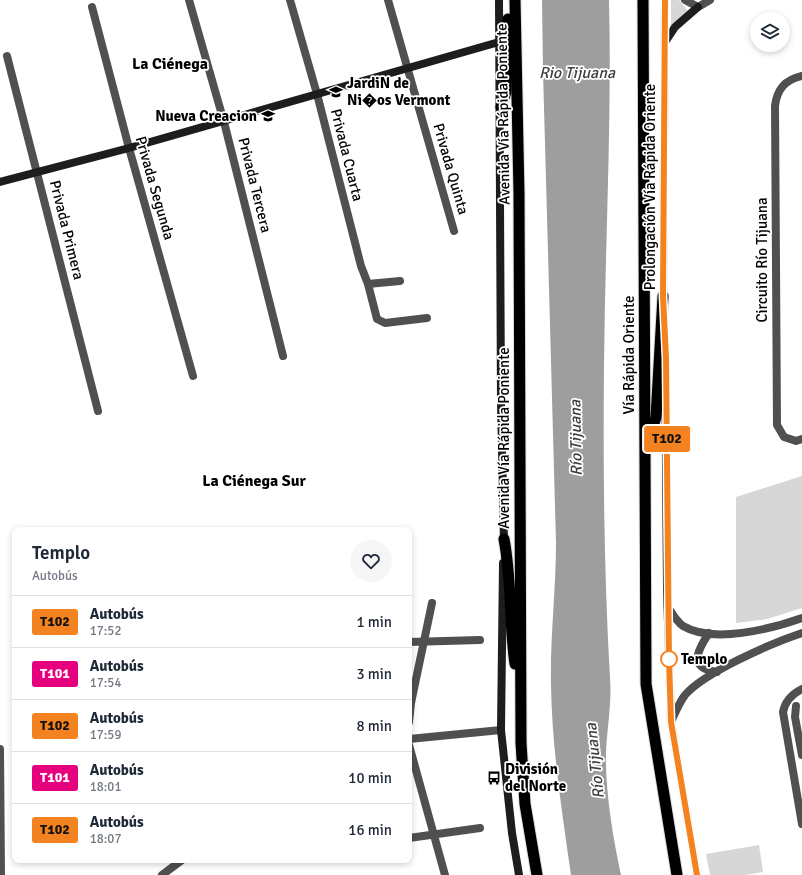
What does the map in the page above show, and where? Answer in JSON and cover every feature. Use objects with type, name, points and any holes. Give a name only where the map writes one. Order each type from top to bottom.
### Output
[{"type":"highway","points":[[500,107],[506,92],[510,0]]},
{"type":"highway","name":"Avenida Vía Rápida Poniente","points":[[515,0],[519,194],[521,743],[526,804],[537,875]]},
{"type":"highway","name":"Vía Rápida Oriente","points":[[643,0],[646,684],[677,875]]},
{"type":"highway","points":[[645,453],[656,417],[663,296]]},
{"type":"highway","points":[[504,539],[507,558],[512,650],[520,682]]},
{"type":"main road","points":[[499,0],[501,402],[504,539],[501,730],[512,833],[519,875]]},
{"type":"main road","name":"Prolongación Vía Rápida Oriente","points":[[664,0],[663,296],[666,358],[668,606],[671,722],[697,875]]},
{"type":"main road","points":[[665,42],[675,27],[698,7]]},
{"type":"main road","points":[[0,182],[224,122],[499,42]]},
{"type":"street","name":"Privada Tercera","points":[[189,0],[224,122],[283,356]]},
{"type":"street","name":"Privada Cuarta","points":[[290,0],[317,94],[360,266],[368,284],[377,319],[380,322],[385,323],[427,318]]},
{"type":"street","name":"Privada Quinta","points":[[388,0],[454,231]]},
{"type":"street","points":[[685,0],[698,7],[710,0]]},
{"type":"street","name":"Privada Segunda","points":[[92,7],[129,148],[193,376]]},
{"type":"street","name":"Privada Primera","points":[[7,56],[38,172],[98,411]]},
{"type":"street","name":"Circuito Río Tijuana","points":[[802,76],[783,85],[778,92],[775,106],[777,425],[784,437],[796,441],[802,439]]},
{"type":"street","points":[[368,284],[400,281]]},
{"type":"street","points":[[412,698],[432,603]]},
{"type":"street","points":[[668,606],[678,622],[684,626],[709,633],[746,633],[777,627],[802,618]]},
{"type":"street","points":[[709,633],[700,646],[697,655],[698,663],[702,668],[717,672]]},
{"type":"street","points":[[671,722],[684,696],[691,689],[717,672],[780,641],[802,633]]},
{"type":"street","points":[[412,642],[480,640]]},
{"type":"street","points":[[802,689],[789,698],[784,705],[783,712],[799,783],[802,824]]},
{"type":"street","points":[[789,698],[799,704],[795,717],[802,756]]},
{"type":"street","points":[[412,739],[501,730]]},
{"type":"street","points":[[0,749],[2,875]]},
{"type":"street","points":[[412,756],[445,875]]},
{"type":"street","points":[[412,838],[480,828]]},
{"type":"street","points":[[162,875],[178,863]]},
{"type":"shaded area","points":[[671,0],[679,0],[688,11],[671,26]]},
{"type":"shaded area","points":[[802,476],[802,608],[767,619],[736,623],[736,497]]},
{"type":"shaded area","points":[[759,845],[763,872],[745,875],[710,875],[706,854]]},
{"type":"water","name":"Rio Tijuana","points":[[542,0],[609,0],[610,92],[605,320],[604,522],[610,706],[606,767],[610,814],[621,875],[571,875],[555,757],[551,667],[556,543]]},
{"type":"bus line","name":"T102","points":[[665,0],[663,296],[666,358],[667,590],[671,722],[697,875]]},
{"type":"place","name":"JardiN de Ni�os Vermont","points":[[336,92]]},
{"type":"place","name":"Nueva Creacion","points":[[268,116]]},
{"type":"place","name":"Templo","points":[[669,659]]},
{"type":"place","name":"División del Norte","points":[[494,778]]},
{"type":"district","name":"La Ciénega","points":[[170,64]]},
{"type":"district","name":"La Ciénega Sur","points":[[254,481]]},
{"type":"water label","name":"Río Tijuana","points":[[576,438]]},
{"type":"water label","name":"Río Tijuana","points":[[595,761]]}]
